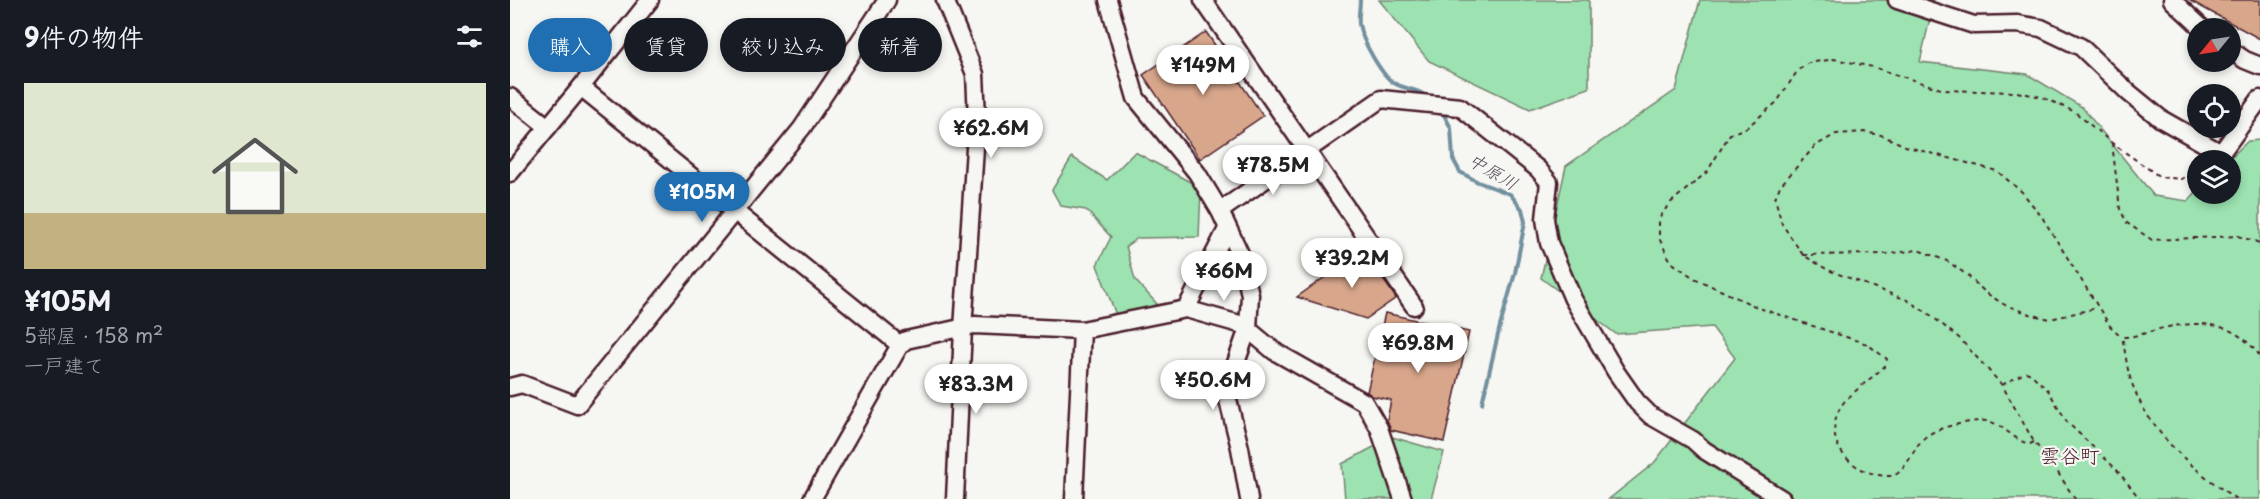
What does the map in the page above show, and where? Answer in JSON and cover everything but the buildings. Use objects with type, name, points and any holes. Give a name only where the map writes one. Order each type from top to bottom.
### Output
[{"type":"street","points":[[510,173],[650,0]]},
{"type":"street","points":[[510,387],[522,384],[577,405],[802,128],[887,0]]},
{"type":"street","points":[[945,0],[975,74],[977,118],[963,329],[955,499]]},
{"type":"street","points":[[1108,0],[1136,98],[1197,173],[1220,212],[1242,258],[1250,295],[1248,328],[1226,392],[1240,448],[1249,499]]},
{"type":"street","points":[[1203,0],[1414,306]]},
{"type":"street","points":[[1897,0],[1974,25],[2017,24],[2041,28],[2081,47],[2161,119],[2221,153],[2260,99]]},
{"type":"street","points":[[2172,0],[2191,18]]},
{"type":"street","points":[[2241,57],[2260,66]]},
{"type":"street","points":[[581,87],[900,345]]},
{"type":"street","points":[[510,97],[548,127]]},
{"type":"street","points":[[1220,212],[1381,99],[1460,107],[1538,169],[1550,182],[1545,219],[1549,243],[1573,299],[1616,372],[1637,402],[1651,416],[1693,440],[1704,450],[1782,499]]},
{"type":"street","points":[[1186,309],[1227,229]]},
{"type":"street","points":[[812,499],[900,345],[906,340],[974,325],[1082,330],[1186,309],[1248,328],[1274,351],[1364,402],[1379,428],[1403,499]]},
{"type":"street","points":[[1074,499],[1082,330]]},
{"type":"path","points":[[2034,442],[2023,443],[2002,426],[1993,422],[1981,421],[1956,425],[1932,433],[1923,439],[1900,472],[1893,477],[1868,473],[1855,466],[1842,456],[1837,444],[1836,420],[1844,402],[1885,366],[1887,359],[1867,344],[1759,308],[1694,278],[1671,262],[1659,238],[1659,219],[1669,204],[1707,172],[1730,134],[1746,128],[1777,102],[1798,70],[1809,63],[1834,59],[1873,67],[1944,90],[2017,92],[2042,97],[2075,112],[2112,143],[2160,177],[2181,179],[2187,177]]},
{"type":"path","points":[[2075,499],[2051,462],[2034,442],[2002,385],[1959,338],[1907,300],[1828,270],[1803,255],[1782,224],[1775,198],[1780,186],[1815,147],[1836,134],[1864,132],[1881,135],[1908,147],[1996,171],[2022,192],[2042,216],[2109,326],[2122,337],[2129,375],[2151,421],[2160,434],[2213,483],[2236,499]]},
{"type":"path","points":[[2112,143],[2120,209],[2127,223],[2152,240],[2238,236],[2260,243]]},
{"type":"path","points":[[1803,255],[1886,255],[1918,250],[1947,261],[1967,275],[1986,293],[2005,305],[2033,315],[2050,319],[2097,308]]},
{"type":"path","points":[[2122,337],[2135,337],[2168,327],[2209,323],[2229,328],[2250,343],[2260,356]]},
{"type":"path","points":[[2002,385],[2026,372],[2031,374],[2048,390],[2067,422],[2117,470],[2140,499]]},
{"type":"green space","points":[[1379,0],[1589,0],[1589,88],[1530,109],[1429,61]]},
{"type":"green space","points":[[1700,0],[1934,0],[1920,62],[2027,74],[2082,107],[2154,196],[2187,201],[2187,204],[2241,204],[2241,150],[2239,150],[2248,141],[2260,140],[2260,499],[1609,499],[1654,463],[1735,358],[1712,327],[1616,334],[1541,278],[1566,166],[1676,90]]},
{"type":"green space","points":[[1135,152],[1201,188],[1199,237],[1138,238],[1126,246],[1135,280],[1158,305],[1140,313],[1116,315],[1097,265],[1111,237],[1086,210],[1061,206],[1052,190],[1072,157],[1107,180]]},
{"type":"green space","points":[[1392,437],[1444,452],[1431,499],[1345,499],[1342,464]]},
{"type":"waterway","name":"中原川","points":[[1360,0],[1361,31],[1378,66],[1394,83],[1420,92],[1428,98]]},
{"type":"waterway","name":"中原川","points":[[1442,111],[1451,128],[1453,159],[1460,172],[1478,182],[1510,194],[1522,209],[1525,222],[1515,273],[1482,403]]},
{"type":"district","name":"雲谷町","points":[[2070,456]]}]
